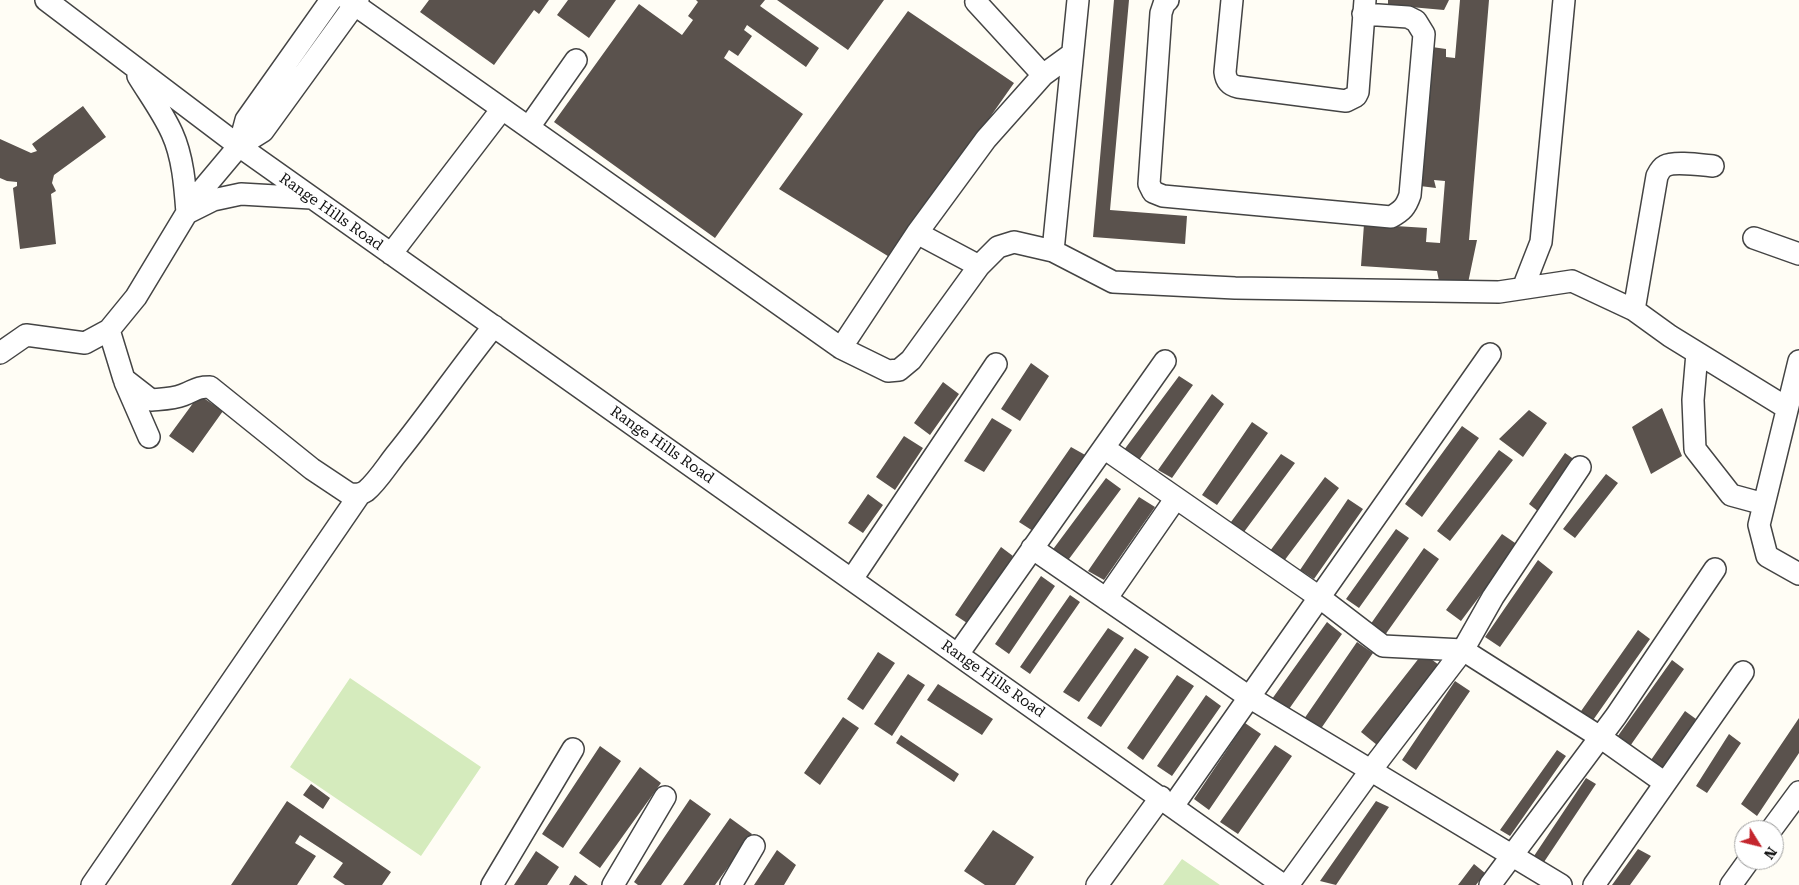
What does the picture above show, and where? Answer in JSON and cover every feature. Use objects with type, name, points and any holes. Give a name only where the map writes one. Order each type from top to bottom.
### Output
[{"type":"street","name":"Range Hills Road","points":[[46,0],[238,146],[1283,885]]},
{"type":"street","points":[[238,146],[246,120],[331,0]]},
{"type":"street","points":[[977,0],[976,2],[1043,75]]},
{"type":"street","points":[[1053,251],[1078,0]]},
{"type":"street","points":[[1168,0],[1164,4],[1161,13],[1149,184],[1153,192],[1172,197],[1391,217],[1402,212],[1410,196],[1424,34],[1416,22],[1408,17],[1364,7],[1358,92],[1356,96],[1346,100],[1238,87],[1229,83],[1225,72],[1232,0]]},
{"type":"street","points":[[1523,288],[1541,242],[1564,0]]},
{"type":"street","points":[[0,353],[26,335],[86,343],[109,330],[136,296],[197,196],[238,146],[263,131],[354,2],[502,109],[841,348],[888,371],[899,370],[911,360],[980,266],[998,247],[1014,242],[1053,251],[1113,282],[1255,288],[1499,292],[1572,281],[1634,310],[1670,336],[1787,408]]},
{"type":"street","points":[[841,348],[917,233],[986,139],[1043,75],[1072,54]]},
{"type":"street","points":[[529,127],[576,60]]},
{"type":"street","points":[[131,65],[172,132],[180,158],[187,213]]},
{"type":"street","points":[[391,254],[502,109]]},
{"type":"street","points":[[1634,310],[1657,176],[1664,167],[1673,164],[1713,166]]},
{"type":"street","points":[[187,213],[213,200],[242,194],[311,198]]},
{"type":"street","points":[[917,233],[980,266]]},
{"type":"street","points":[[1754,238],[1799,254]]},
{"type":"street","points":[[92,885],[360,494],[367,490],[413,433],[461,366],[494,326]]},
{"type":"street","points":[[109,330],[124,379],[149,437]]},
{"type":"street","points":[[1697,353],[1693,400],[1695,449],[1731,495],[1764,504]]},
{"type":"street","points":[[1097,885],[1167,802],[1249,697],[1490,354]]},
{"type":"street","points":[[1799,361],[1759,526],[1766,556],[1799,574]]},
{"type":"street","points":[[958,654],[1165,362]]},
{"type":"street","points":[[852,579],[996,364]]},
{"type":"street","points":[[124,379],[152,400],[168,399],[183,395],[197,387],[210,387],[312,469],[348,493],[360,494]]},
{"type":"street","points":[[1104,448],[1319,597],[1383,646],[1463,650],[1600,737],[1665,783]]},
{"type":"street","points":[[1288,885],[1371,770],[1463,650],[1493,598],[1580,467]]},
{"type":"street","points":[[1106,599],[1176,498]]},
{"type":"street","points":[[1032,548],[1249,697],[1561,885]]},
{"type":"street","points":[[1490,885],[1616,716],[1715,569]]},
{"type":"street","points":[[1594,885],[1743,672]]},
{"type":"street","points":[[492,885],[573,749]]},
{"type":"street","points":[[1778,820],[1799,792]]},
{"type":"street","points":[[613,885],[665,797]]},
{"type":"street","points":[[731,885],[754,846]]},
{"type":"street","points":[[1731,885],[1742,870]]},
{"type":"green space","points":[[350,678],[481,767],[421,856],[290,767]]},
{"type":"green space","points":[[1182,859],[1220,885],[1163,885]]},
{"type":"building","points":[[429,0],[549,0],[539,14],[534,10],[494,65],[420,12]]},
{"type":"building","points":[[568,0],[616,0],[589,38],[557,15]]},
{"type":"building","points":[[696,0],[765,0],[760,6],[819,48],[806,67],[747,25],[744,30],[752,36],[738,56],[729,50],[724,58],[803,114],[715,238],[554,122],[639,4],[682,35],[693,20],[688,16],[698,2]]},
{"type":"building","points":[[777,0],[884,0],[848,50]]},
{"type":"building","points":[[1114,0],[1129,0],[1110,210],[1187,216],[1185,244],[1093,237]]},
{"type":"building","points":[[1388,0],[1449,0],[1444,10],[1388,5]]},
{"type":"building","points":[[1460,0],[1489,0],[1469,240],[1477,240],[1468,283],[1439,281],[1437,271],[1361,266],[1364,224],[1427,228],[1426,242],[1440,243],[1445,181],[1434,180],[1436,188],[1420,186],[1432,47],[1446,49],[1446,57],[1455,58]]},
{"type":"building","points":[[908,11],[1014,83],[891,258],[779,189]]},
{"type":"building","points":[[83,106],[106,137],[54,175],[52,183],[56,191],[51,194],[56,244],[20,249],[13,188],[17,186],[17,182],[0,178],[0,139],[31,153],[37,151],[32,144]]},
{"type":"building","points":[[1031,363],[1049,376],[1020,421],[1001,409]]},
{"type":"building","points":[[1179,376],[1193,385],[1139,460],[1124,450]]},
{"type":"building","points":[[943,382],[959,394],[930,435],[914,423]]},
{"type":"building","points":[[1212,394],[1224,404],[1172,478],[1158,470]]},
{"type":"building","points":[[199,395],[223,411],[193,453],[169,436]]},
{"type":"building","points":[[1662,408],[1682,456],[1651,474],[1632,427]]},
{"type":"building","points":[[1529,410],[1547,423],[1523,457],[1499,439]]},
{"type":"building","points":[[992,418],[1012,430],[984,472],[964,461]]},
{"type":"building","points":[[1252,422],[1268,433],[1217,505],[1202,495]]},
{"type":"building","points":[[1462,426],[1479,438],[1422,517],[1405,504]]},
{"type":"building","points":[[904,436],[923,448],[895,490],[876,477]]},
{"type":"building","points":[[1071,447],[1087,456],[1033,531],[1019,522]]},
{"type":"building","points":[[1499,450],[1513,460],[1450,541],[1437,531]]},
{"type":"building","points":[[1565,453],[1575,460],[1539,512],[1529,504]]},
{"type":"building","points":[[1281,454],[1295,463],[1241,536],[1228,526]]},
{"type":"building","points":[[1606,474],[1618,483],[1575,538],[1563,529]]},
{"type":"building","points":[[1325,477],[1339,488],[1284,561],[1270,551]]},
{"type":"building","points":[[1106,478],[1121,489],[1066,563],[1051,552]]},
{"type":"building","points":[[868,494],[883,505],[863,533],[848,523]]},
{"type":"building","points":[[1139,497],[1155,507],[1104,580],[1088,571]]},
{"type":"building","points":[[1348,499],[1363,509],[1314,579],[1300,570]]},
{"type":"building","points":[[1396,529],[1409,538],[1359,608],[1346,599]]},
{"type":"building","points":[[1502,534],[1518,545],[1461,621],[1446,610]]},
{"type":"building","points":[[1001,547],[1013,556],[967,623],[955,615]]},
{"type":"building","points":[[1424,548],[1439,559],[1385,635],[1370,625]]},
{"type":"building","points":[[1538,560],[1553,572],[1500,647],[1485,637]]},
{"type":"building","points":[[1041,576],[1055,586],[1009,654],[995,644]]},
{"type":"building","points":[[1070,595],[1080,602],[1030,674],[1020,667]]},
{"type":"building","points":[[1327,622],[1342,634],[1289,709],[1272,699]]},
{"type":"building","points":[[1108,628],[1124,638],[1079,702],[1063,692]]},
{"type":"building","points":[[1638,630],[1650,639],[1591,723],[1579,714]]},
{"type":"building","points":[[1357,642],[1373,653],[1320,730],[1304,719]]},
{"type":"building","points":[[1135,648],[1149,657],[1101,727],[1087,718]]},
{"type":"building","points":[[878,652],[895,663],[863,710],[847,699]]},
{"type":"building","points":[[1423,653],[1439,665],[1377,745],[1361,732]]},
{"type":"building","points":[[1672,660],[1684,669],[1628,749],[1615,740]]},
{"type":"building","points":[[908,674],[925,685],[892,736],[874,724]]},
{"type":"building","points":[[1177,675],[1194,686],[1143,760],[1127,748]]},
{"type":"building","points":[[1455,681],[1470,691],[1416,770],[1402,760]]},
{"type":"building","points":[[938,684],[993,719],[982,735],[927,700]]},
{"type":"building","points":[[1206,695],[1221,706],[1172,776],[1157,766]]},
{"type":"building","points":[[1685,711],[1696,719],[1662,768],[1651,760]]},
{"type":"building","points":[[843,717],[859,728],[820,785],[804,773]]},
{"type":"building","points":[[1799,718],[1799,753],[1757,816],[1741,804]]},
{"type":"building","points":[[1245,723],[1261,734],[1209,810],[1194,799]]},
{"type":"building","points":[[1729,734],[1741,743],[1707,793],[1696,786]]},
{"type":"building","points":[[901,735],[959,774],[954,782],[896,743]]},
{"type":"building","points":[[1275,745],[1292,756],[1238,834],[1220,822]]},
{"type":"building","points":[[600,746],[621,761],[563,848],[542,834]]},
{"type":"building","points":[[1557,750],[1566,756],[1510,836],[1500,830]]},
{"type":"building","points":[[640,767],[661,783],[600,868],[579,853]]},
{"type":"building","points":[[1586,778],[1596,784],[1544,862],[1534,856]]},
{"type":"building","points":[[311,784],[330,798],[323,809],[303,795]]},
{"type":"building","points":[[690,799],[711,814],[661,885],[638,885],[634,882]]},
{"type":"building","points":[[287,801],[391,872],[382,885],[345,885],[333,877],[343,863],[300,835],[295,843],[316,856],[297,885],[231,885]]},
{"type":"building","points":[[1376,801],[1389,807],[1336,885],[1320,881]]},
{"type":"building","points":[[730,818],[752,834],[715,885],[683,885]]},
{"type":"building","points":[[993,830],[1034,857],[1015,885],[985,885],[964,871]]},
{"type":"building","points":[[1638,849],[1651,856],[1630,885],[1612,885]]},
{"type":"building","points":[[777,850],[796,865],[784,885],[754,885]]},
{"type":"building","points":[[536,851],[559,867],[547,885],[514,885]]},
{"type":"building","points":[[1474,864],[1485,873],[1476,885],[1458,885]]},
{"type":"building","points":[[575,875],[588,885],[569,885]]}]
